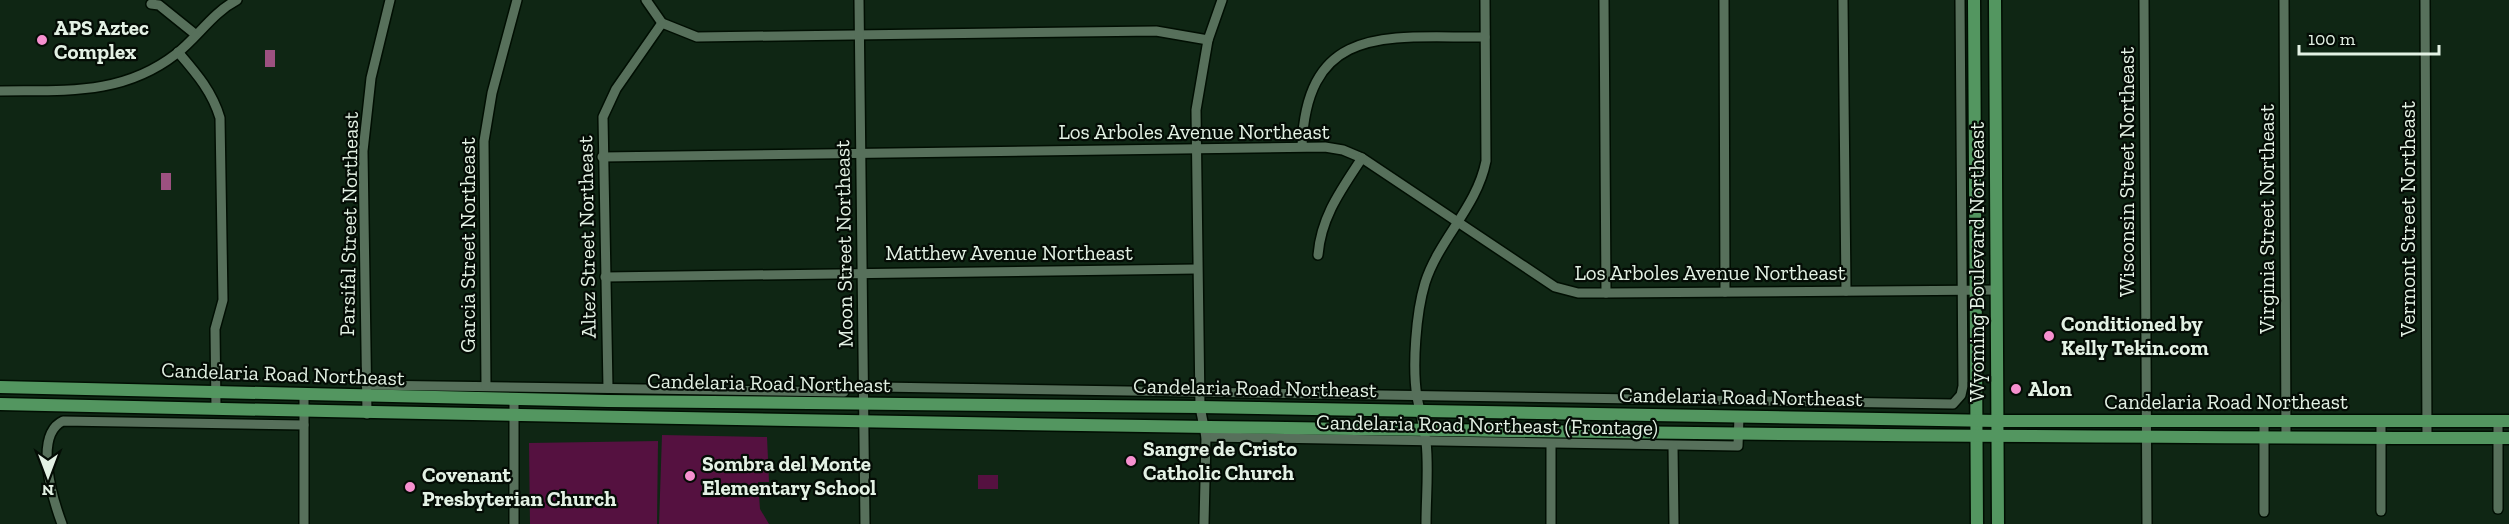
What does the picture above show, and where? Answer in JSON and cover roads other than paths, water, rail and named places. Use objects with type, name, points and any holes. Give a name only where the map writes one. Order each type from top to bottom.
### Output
[{"type":"main road","name":"Wyoming Boulevard Northeast","points":[[1974,0],[1977,524]]},
{"type":"main road","name":"Wyoming Boulevard Northeast","points":[[1995,0],[1998,524]]},
{"type":"main road","name":"Candelaria Road Northeast","points":[[0,387],[304,394],[366,390],[514,399],[1421,410],[1997,422],[2504,421]]},
{"type":"main road","name":"Candelaria Road Northeast","points":[[0,404],[1206,431],[1423,429],[1976,438],[2504,438]]},
{"type":"street","points":[[0,91],[74,90],[125,83],[145,75],[178,52],[225,6],[237,0]]},
{"type":"street","name":"Parsifal Street Northeast","points":[[367,414],[363,151],[371,78],[390,0]]},
{"type":"street","name":"Garcia Street Northeast","points":[[486,386],[484,141],[492,93],[517,0]]},
{"type":"street","points":[[646,0],[662,23],[698,37],[1156,31],[1208,40]]},
{"type":"street","name":"Moon Street Northeast","points":[[859,0],[865,524]]},
{"type":"street","points":[[1204,524],[1206,431],[1200,407],[1196,110],[1208,40],[1222,0]]},
{"type":"street","points":[[1426,524],[1426,442],[1417,396],[1417,324],[1420,303],[1440,250],[1476,192],[1486,161],[1485,0]]},
{"type":"street","points":[[1604,0],[1606,293]]},
{"type":"street","points":[[1724,0],[1725,292]]},
{"type":"street","points":[[1843,0],[1846,291]]},
{"type":"street","points":[[879,387],[1953,404],[1961,395],[1962,386],[1960,0]]},
{"type":"street","name":"Wisconsin Street Northeast","points":[[2144,0],[2147,524]]},
{"type":"street","name":"Virginia Street Northeast","points":[[2284,0],[2286,437]]},
{"type":"street","name":"Vermont Street Northeast","points":[[2425,0],[2427,438]]},
{"type":"street","points":[[151,4],[159,5],[195,34]]},
{"type":"street","name":"Altez Street Northeast","points":[[608,388],[603,117],[616,88],[662,23]]},
{"type":"street","points":[[1302,146],[1308,96],[1318,77],[1335,58],[1358,45],[1385,39],[1485,37]]},
{"type":"street","points":[[178,52],[201,78],[215,99],[220,118],[223,300],[215,329],[216,408]]},
{"type":"street","name":"Los Arboles Avenue Northeast","points":[[602,157],[1302,146],[1343,150],[1362,158],[1555,287],[1578,293],[1996,290]]},
{"type":"street","points":[[1317,255],[1320,233],[1327,213],[1362,158]]},
{"type":"street","name":"Matthew Avenue Northeast","points":[[605,277],[1197,269]]},
{"type":"street","points":[[366,390],[486,386],[844,392]]},
{"type":"street","points":[[304,394],[304,524]]},
{"type":"street","points":[[514,399],[514,524]]},
{"type":"street","points":[[1739,416],[1739,434]]},
{"type":"street","points":[[62,524],[48,472],[49,443],[55,425],[63,421],[304,424]]},
{"type":"street","points":[[2381,421],[2381,511]]},
{"type":"street","points":[[2499,509],[2504,421]]},
{"type":"street","points":[[2264,422],[2264,512]]},
{"type":"street","name":"Candelaria Road Northeast (Frontage)","points":[[1206,431],[1426,442],[1673,446],[1738,446],[1739,434]]},
{"type":"street","points":[[1551,444],[1551,524]]},
{"type":"street","points":[[1673,446],[1674,524]]},
{"type":"place","name":"APS Aztec Complex","points":[[42,40]]},
{"type":"place","name":"Conditioned by Kelly Tekin.com","points":[[2049,336]]},
{"type":"place","name":"Alon","points":[[2016,389]]},
{"type":"place","name":"Sangre de Cristo Catholic Church","points":[[1131,461]]},
{"type":"place","name":"Sombra del Monte Elementary School","points":[[690,476]]},
{"type":"place","name":"Covenant Presbyterian Church","points":[[410,487]]}]
